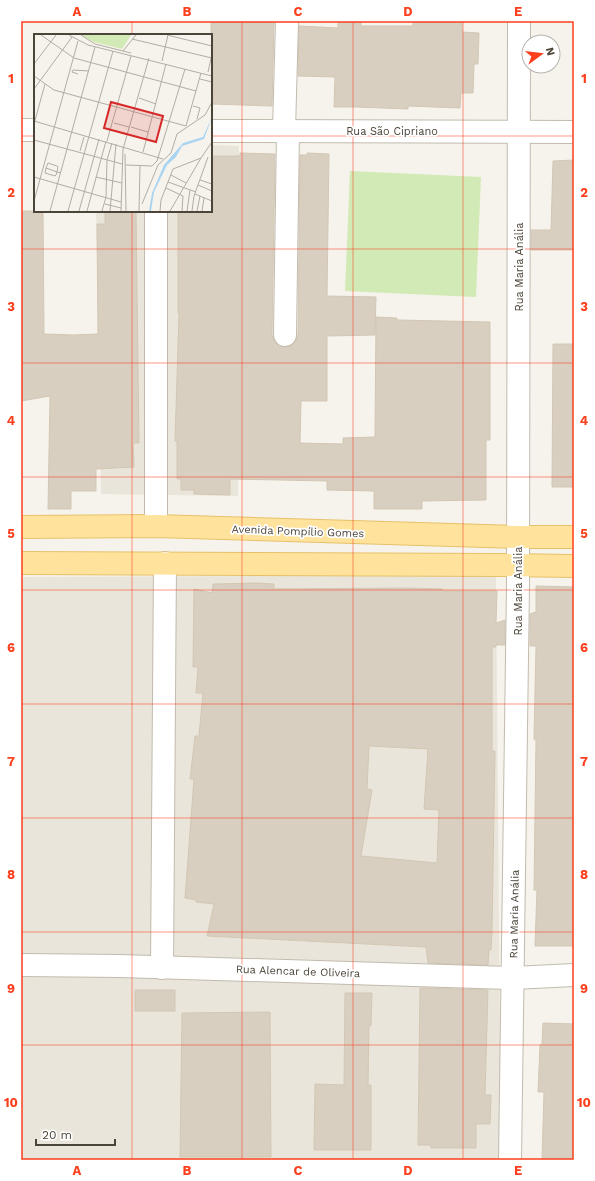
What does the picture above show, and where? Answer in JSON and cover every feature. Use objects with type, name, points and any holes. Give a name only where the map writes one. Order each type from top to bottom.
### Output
[{"type":"main road","name":"Avenida Pompílio Gomes","points":[[21,527],[156,526],[518,537],[574,537]]},
{"type":"main road","points":[[21,563],[574,566]]},
{"type":"street","points":[[285,336],[287,21]]},
{"type":"street","name":"Rua Maria Anália","points":[[510,1160],[518,565],[519,21]]},
{"type":"street","points":[[21,130],[34,130]]},
{"type":"street","name":"Rua São Cipriano","points":[[212,131],[574,132]]},
{"type":"street","points":[[156,212],[156,526]]},
{"type":"street","points":[[162,968],[165,563]]},
{"type":"street","name":"Rua Alencar de Oliveira","points":[[21,966],[162,968],[513,978],[574,975]]},
{"type":"shaded area","points":[[212,145],[239,146],[238,496],[101,494],[96,212],[212,212]]},
{"type":"shaded area","points":[[496,575],[501,1160],[21,1160],[21,577]]},
{"type":"green space","points":[[350,171],[481,177],[476,297],[345,291]]},
{"type":"building","points":[[211,21],[274,21],[272,106],[212,104]]},
{"type":"building","points":[[338,21],[361,21],[361,26],[413,26],[413,21],[462,21],[462,32],[479,33],[478,64],[474,64],[473,93],[461,93],[460,108],[408,106],[408,109],[334,107],[335,77],[298,76],[299,26],[338,28]]},
{"type":"building","points":[[240,153],[275,154],[272,335],[274,341],[279,346],[291,346],[295,342],[298,335],[300,155],[307,155],[307,153],[329,154],[327,296],[376,297],[375,335],[327,336],[327,401],[301,401],[300,443],[343,444],[343,438],[375,437],[376,317],[397,318],[397,320],[490,322],[490,440],[486,440],[486,500],[422,501],[422,509],[374,509],[374,491],[327,490],[327,481],[230,479],[230,495],[194,494],[194,490],[181,490],[181,479],[177,479],[177,441],[175,441],[179,313],[178,212],[212,212],[212,156],[240,156]]},
{"type":"building","points":[[574,160],[574,250],[531,250],[531,230],[551,230],[553,161]]},
{"type":"building","points":[[21,211],[43,212],[44,334],[74,335],[98,334],[97,224],[105,224],[105,212],[136,212],[139,443],[133,443],[134,467],[96,469],[96,491],[71,491],[71,509],[48,509],[50,396],[21,401]]},
{"type":"building","points":[[553,344],[574,344],[574,487],[552,487]]},
{"type":"building","points":[[213,584],[274,584],[274,589],[406,588],[442,589],[442,591],[497,591],[496,623],[505,620],[505,645],[496,645],[496,647],[492,647],[492,751],[495,751],[492,931],[491,950],[489,950],[488,965],[428,963],[426,947],[207,936],[214,904],[196,902],[196,900],[185,898],[194,779],[190,779],[195,736],[199,736],[203,693],[196,693],[198,667],[193,667],[194,589],[212,593]],"holes":[[[369,746],[428,749],[424,809],[439,810],[437,863],[361,856],[372,790],[367,789]]]},
{"type":"building","points":[[536,586],[574,587],[574,946],[535,946],[537,890],[534,890],[536,740],[534,739],[536,646],[530,646],[530,614],[536,612]]},
{"type":"building","points":[[420,988],[488,990],[485,1095],[491,1095],[490,1124],[476,1124],[476,1148],[431,1148],[431,1145],[418,1145]]},
{"type":"building","points":[[135,990],[175,990],[175,1011],[135,1011]]},
{"type":"building","points":[[345,993],[372,993],[371,1026],[369,1025],[368,1085],[371,1085],[371,1150],[314,1150],[315,1084],[344,1085]]},
{"type":"building","points":[[270,1012],[271,1157],[180,1157],[182,1013]]},
{"type":"building","points":[[543,1023],[574,1024],[574,1160],[542,1160],[544,1092],[538,1092],[540,1045],[542,1045]]}]
